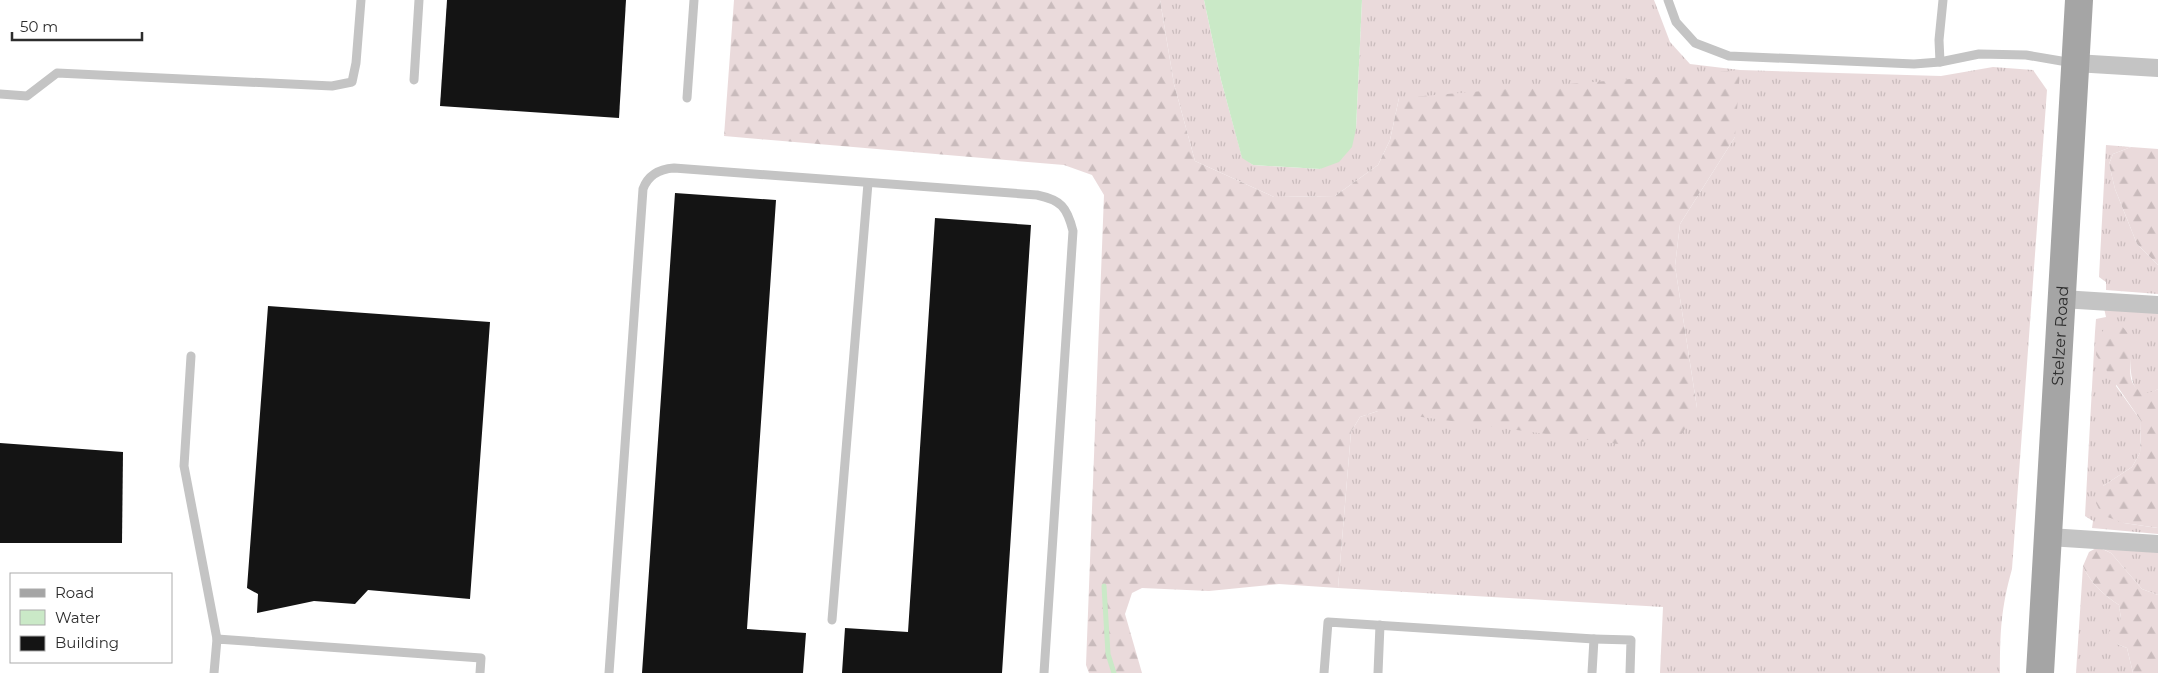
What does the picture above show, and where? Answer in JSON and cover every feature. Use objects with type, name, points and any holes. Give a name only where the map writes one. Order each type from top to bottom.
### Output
[{"type":"main road","name":"Stelzer Road","points":[[2040,673],[2079,0]]},
{"type":"street","points":[[2075,63],[2158,68]]},
{"type":"street","points":[[2062,299],[2158,305]]},
{"type":"street","points":[[2048,537],[2158,544]]},
{"type":"lane","points":[[0,94],[27,96],[57,73],[332,86],[352,82],[356,63],[361,0]]},
{"type":"lane","points":[[414,80],[420,0]]},
{"type":"lane","points":[[687,98],[694,0]]},
{"type":"lane","points":[[1668,0],[1676,22],[1695,43],[1729,56],[1914,64],[1940,62],[1979,54],[2026,55],[2075,63]]},
{"type":"lane","points":[[1940,62],[1939,32],[1943,0]]},
{"type":"lane","points":[[609,673],[645,182],[661,169],[674,168],[1037,195],[1053,198],[1063,206],[1070,218],[1073,231],[1044,673]]},
{"type":"lane","points":[[832,620],[868,183]]},
{"type":"lane","points":[[191,356],[184,466],[217,639],[214,673]]},
{"type":"lane","points":[[1324,673],[1328,622],[1631,640],[1630,673]]},
{"type":"lane","points":[[1378,673],[1380,625]]},
{"type":"lane","points":[[217,639],[481,658],[480,673]]},
{"type":"lane","points":[[1592,673],[1594,639]]},
{"type":"green space","points":[[734,0],[1160,0],[1174,84],[1195,161],[1274,197],[1335,196],[1378,165],[1390,140],[1399,98],[1740,70],[1735,137],[1680,224],[1675,266],[1697,408],[1682,434],[1625,445],[1378,411],[1360,417],[1351,432],[1338,588],[1279,584],[1209,591],[1142,588],[1132,593],[1125,614],[1142,673],[1089,673],[1086,665],[1104,195],[1092,175],[1064,165],[724,136]]},
{"type":"green space","points":[[1160,0],[1204,0],[1221,80],[1242,157],[1253,165],[1320,169],[1356,129],[1362,0],[1654,0],[1670,42],[1690,64],[1740,70],[1941,76],[1993,67],[2033,70],[2047,90],[2012,569],[2005,596],[2002,620],[2000,673],[1660,673],[1663,607],[1338,588],[1351,432],[1360,417],[1378,411],[1697,408],[1675,266],[1680,224],[1735,137],[1399,98],[1390,140],[1378,165],[1335,196],[1274,197],[1195,161],[1174,84]]},
{"type":"green space","points":[[2106,145],[2131,147],[2113,154],[2109,164],[2115,189],[2137,244],[2158,265],[2158,294],[2106,290],[2106,282],[2099,277]]},
{"type":"green space","points":[[2131,147],[2158,149],[2158,265],[2137,244],[2115,189],[2109,164],[2113,154]]},
{"type":"green space","points":[[2104,308],[2158,311],[2158,389],[2148,394],[2141,393],[2136,388],[2132,380],[2131,344],[2116,386],[2141,421],[2140,453],[2132,467],[2103,486],[2124,523],[2158,528],[2158,534],[2092,528],[2093,521],[2085,516],[2096,319],[2106,317]]},
{"type":"green space","points":[[2118,323],[2123,327],[2130,340],[2132,349],[2130,375],[2135,386],[2144,393],[2158,389],[2158,528],[2124,523],[2102,515],[2096,503],[2103,486],[2132,467],[2140,453],[2141,421],[2096,355],[2098,338],[2107,325]]},
{"type":"green space","points":[[2098,547],[2111,553],[2142,589],[2158,595],[2158,673],[2133,673],[2127,648],[2117,644],[2108,633],[2121,619],[2119,605],[2098,588],[2089,578],[2083,566],[2089,552]]},
{"type":"green space","points":[[2099,547],[2158,549],[2158,595],[2142,589],[2111,553]]},
{"type":"green space","points":[[2083,566],[2089,578],[2098,588],[2119,605],[2121,619],[2117,644],[2127,648],[2133,673],[2076,673]]},
{"type":"water","points":[[1204,0],[1362,0],[1356,129],[1352,147],[1339,162],[1320,169],[1253,165],[1242,158],[1221,80]]},
{"type":"building","points":[[447,0],[626,0],[619,118],[440,106]]},
{"type":"building","points":[[675,193],[776,200],[747,629],[806,633],[803,673],[642,673]]},
{"type":"building","points":[[935,218],[1031,225],[1002,673],[842,673],[845,628],[908,632]]},
{"type":"building","points":[[268,306],[490,322],[470,599],[368,590],[355,604],[314,601],[257,613],[258,594],[247,588]]},
{"type":"building","points":[[0,443],[123,452],[122,543],[0,543]]},
{"type":"waterway","points":[[1104,586],[1108,654],[1114,673]]}]
